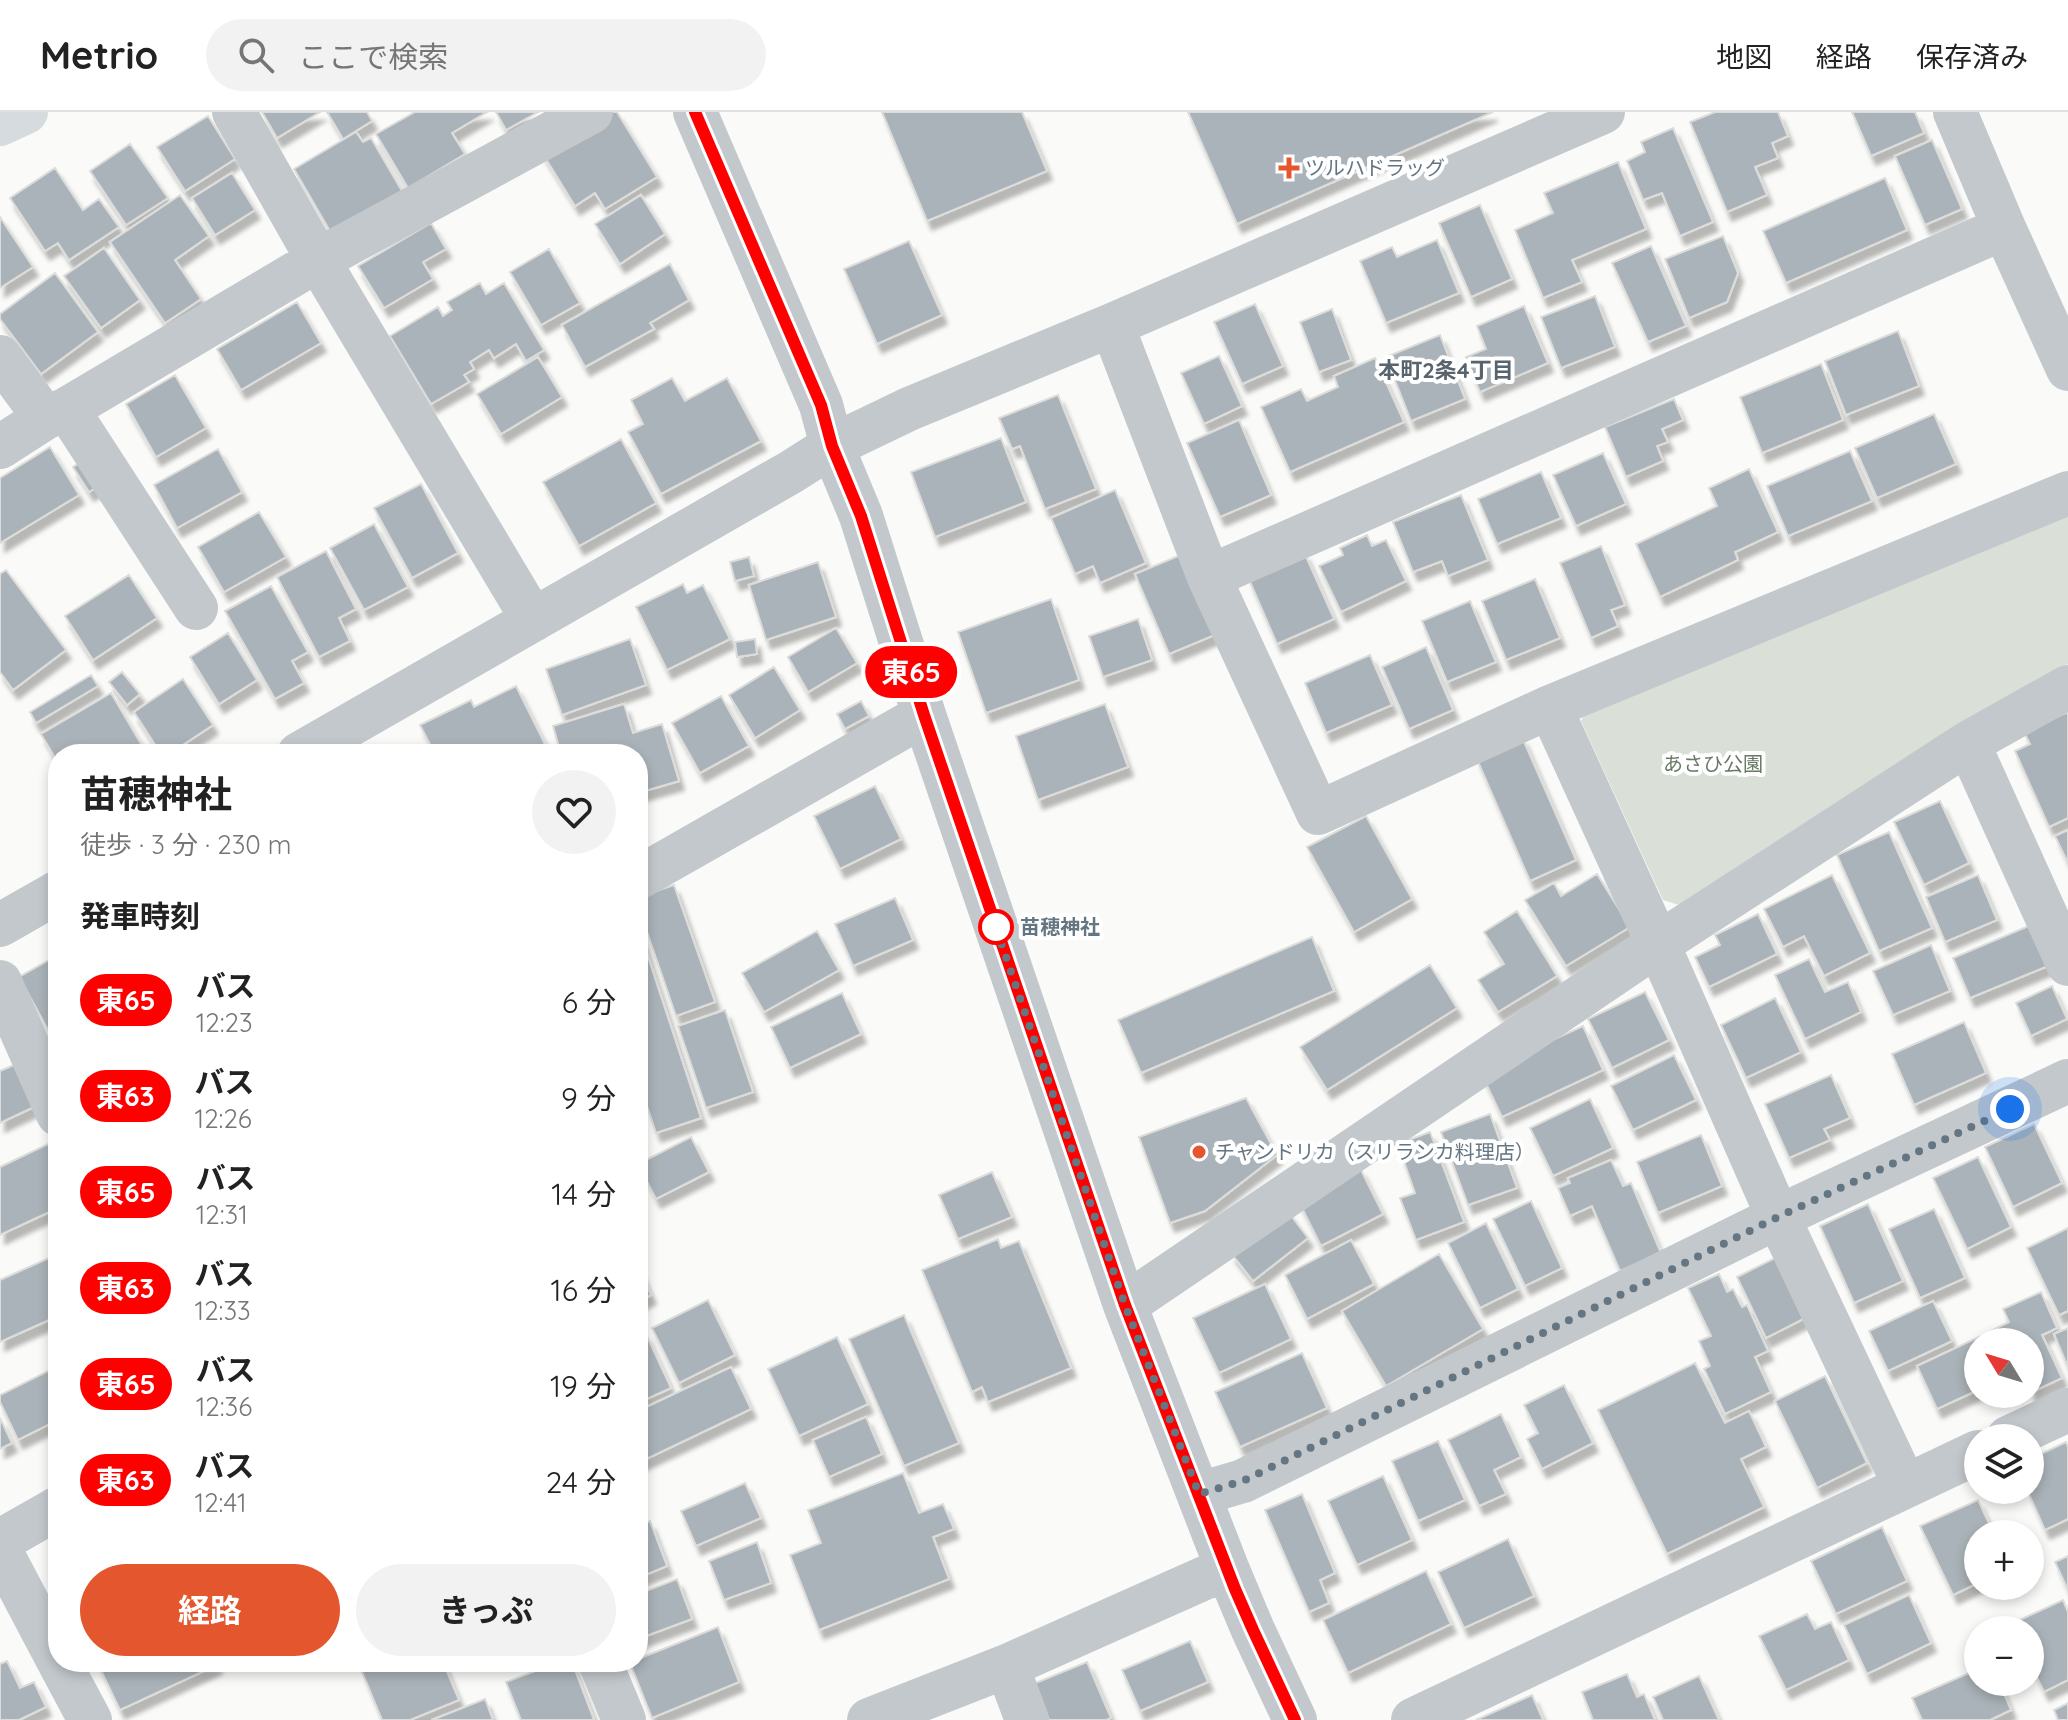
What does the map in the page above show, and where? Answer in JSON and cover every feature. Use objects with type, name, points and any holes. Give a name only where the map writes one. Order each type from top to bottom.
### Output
[{"type":"main road","points":[[0,124],[26,112]]},
{"type":"street","points":[[234,112],[318,260],[533,620]]},
{"type":"street","points":[[0,447],[318,260],[591,112]]},
{"type":"street","points":[[695,112],[821,405],[832,446],[861,516],[924,715],[1125,1305],[1227,1568],[1295,1720]]},
{"type":"street","points":[[316,744],[832,446],[909,409],[1112,325],[1603,112]]},
{"type":"street","points":[[1955,112],[2068,369]]},
{"type":"street","points":[[1209,577],[2004,228]]},
{"type":"street","points":[[1112,325],[1209,577],[1318,813],[1550,707],[2068,493]]},
{"type":"street","points":[[0,357],[56,414],[196,608]]},
{"type":"street","points":[[1125,1305],[1658,944],[1968,743],[2068,687]]},
{"type":"street","points":[[1550,707],[1778,1217],[1905,1486]]},
{"type":"street","points":[[648,872],[924,715]]},
{"type":"street","points":[[1968,743],[2068,964]]},
{"type":"street","points":[[0,925],[48,898]]},
{"type":"street","points":[[0,982],[48,1091]]},
{"type":"street","points":[[1199,1494],[1243,1481],[1778,1217],[2068,1081]]},
{"type":"street","points":[[2038,1424],[2068,1410]]},
{"type":"street","points":[[1413,1720],[1964,1459]]},
{"type":"street","points":[[0,1541],[48,1514]]},
{"type":"street","points":[[0,1550],[48,1640]]},
{"type":"street","points":[[869,1720],[1007,1666],[1227,1568]]},
{"type":"street","points":[[1007,1666],[1027,1720]]},
{"type":"street","points":[[65,1672],[90,1720]]},
{"type":"street","points":[[604,1672],[624,1720]]},
{"type":"green space","name":"あさひ公園","points":[[2068,504],[2068,664],[1679,905],[1663,900],[1581,721],[1589,706]]},
{"type":"building","points":[[262,112],[320,112],[277,138]]},
{"type":"building","points":[[327,112],[367,112],[372,121],[343,139]]},
{"type":"building","points":[[415,112],[487,112],[452,133],[465,154],[408,188],[376,134]]},
{"type":"building","points":[[496,112],[538,112],[506,130]]},
{"type":"building","points":[[604,112],[617,112],[657,177],[605,209],[595,193],[575,206],[541,151]]},
{"type":"building","points":[[882,112],[1022,112],[1047,171],[927,221]]},
{"type":"building","name":"ツルハドラッグ","points":[[1188,112],[1493,112],[1237,224]]},
{"type":"building","points":[[1715,112],[1778,112],[1788,136],[1772,143],[1778,158],[1755,167],[1767,195],[1727,212],[1690,122]]},
{"type":"building","points":[[1852,112],[1915,112],[1924,133],[1871,156]]},
{"type":"building","points":[[208,116],[235,159],[185,191],[157,147]]},
{"type":"building","points":[[1673,128],[1713,222],[1680,236],[1662,193],[1643,200],[1627,161],[1645,152],[1641,142]]},
{"type":"building","points":[[356,132],[363,142],[371,138],[402,191],[331,233],[294,169]]},
{"type":"building","points":[[1932,140],[1962,209],[1925,225],[1895,156]]},
{"type":"building","points":[[130,144],[168,198],[126,225],[90,171]]},
{"type":"building","points":[[1618,162],[1646,229],[1572,260],[1582,282],[1543,298],[1515,230],[1553,213],[1544,193]]},
{"type":"building","points":[[55,168],[83,210],[99,199],[119,227],[69,260],[58,243],[45,251],[10,198]]},
{"type":"building","points":[[232,173],[255,210],[215,235],[192,198]]},
{"type":"building","points":[[1885,178],[1907,230],[1786,283],[1763,231]]},
{"type":"building","points":[[180,195],[209,236],[175,260],[201,299],[165,323],[110,242]]},
{"type":"building","points":[[641,195],[665,234],[620,264],[595,224]]},
{"type":"building","points":[[1480,205],[1512,279],[1471,297],[1439,223]]},
{"type":"building","points":[[0,217],[33,267],[0,288]]},
{"type":"building","points":[[431,223],[446,249],[423,262],[433,279],[384,308],[358,266]]},
{"type":"building","points":[[1723,236],[1738,273],[1727,302],[1689,318],[1665,259]]},
{"type":"building","points":[[1437,240],[1459,293],[1386,323],[1360,261],[1392,247],[1397,257]]},
{"type":"building","points":[[909,241],[942,315],[877,344],[844,269]]},
{"type":"building","points":[[1651,246],[1686,326],[1648,342],[1612,263]]},
{"type":"building","points":[[104,248],[140,300],[101,328],[64,276]]},
{"type":"building","points":[[549,249],[580,303],[541,325],[510,272]]},
{"type":"building","points":[[670,264],[689,300],[650,323],[654,329],[585,367],[562,325]]},
{"type":"building","points":[[55,273],[98,332],[41,374],[0,319],[0,314]]},
{"type":"building","points":[[480,283],[486,294],[504,283],[544,350],[526,361],[516,344],[494,358],[489,350],[470,362],[474,369],[464,375],[469,382],[431,404],[390,336],[438,307],[443,316],[452,310],[447,302]]},
{"type":"building","points":[[1595,296],[1615,347],[1561,368],[1541,317]]},
{"type":"building","points":[[297,302],[321,343],[241,390],[217,349]]},
{"type":"building","points":[[1255,304],[1283,366],[1242,384],[1214,322]]},
{"type":"building","points":[[1524,306],[1548,363],[1480,392],[1466,357],[1486,349],[1477,326]]},
{"type":"building","points":[[1332,309],[1351,360],[1319,372],[1300,322]]},
{"type":"building","points":[[1898,331],[1919,386],[1846,415],[1825,361]]},
{"type":"building","points":[[1440,335],[1465,399],[1411,421],[1386,357]]},
{"type":"building","points":[[1219,356],[1242,406],[1204,424],[1181,373]]},
{"type":"building","points":[[538,357],[562,397],[501,434],[477,394]]},
{"type":"building","points":[[1375,358],[1404,422],[1290,472],[1261,407],[1301,389],[1307,401],[1338,387],[1334,376]]},
{"type":"building","points":[[1821,364],[1843,420],[1762,453],[1740,397]]},
{"type":"building","points":[[175,375],[206,428],[156,457],[126,404]]},
{"type":"building","points":[[672,378],[685,401],[727,378],[761,441],[661,494],[628,432],[643,424],[631,400]]},
{"type":"building","points":[[1058,395],[1096,489],[1045,509],[1020,446],[1012,449],[999,418]]},
{"type":"building","points":[[1674,399],[1683,420],[1662,429],[1668,442],[1657,446],[1663,461],[1626,477],[1605,427]]},
{"type":"building","points":[[1934,414],[1956,464],[1877,498],[1855,448]]},
{"type":"building","points":[[1239,420],[1271,495],[1220,517],[1187,443]]},
{"type":"building","points":[[1001,438],[1026,502],[935,537],[911,472]]},
{"type":"building","points":[[621,439],[656,503],[579,546],[543,482]]},
{"type":"building","points":[[50,447],[79,495],[0,543],[0,478]]},
{"type":"building","points":[[218,449],[242,492],[177,528],[154,485]]},
{"type":"building","points":[[1850,451],[1872,501],[1788,536],[1767,486]]},
{"type":"building","points":[[1603,453],[1626,504],[1576,526],[1553,475]]},
{"type":"building","points":[[89,457],[105,482],[89,492],[73,467]]},
{"type":"building","points":[[1749,469],[1778,532],[1735,552],[1738,560],[1660,597],[1636,544],[1717,506],[1709,488]]},
{"type":"building","points":[[1541,472],[1561,518],[1497,544],[1478,499]]},
{"type":"building","points":[[421,484],[458,553],[412,578],[374,508]]},
{"type":"building","points":[[1115,490],[1146,563],[1100,583],[1093,566],[1075,574],[1051,518]]},
{"type":"building","points":[[1461,495],[1488,560],[1448,576],[1442,561],[1413,572],[1393,522]]},
{"type":"building","points":[[259,512],[286,557],[224,592],[198,547]]},
{"type":"building","points":[[374,524],[408,587],[364,610],[330,548]]},
{"type":"building","points":[[1367,535],[1372,546],[1386,540],[1406,581],[1341,612],[1319,566],[1343,555],[1340,548]]},
{"type":"building","points":[[1601,546],[1625,605],[1611,610],[1618,626],[1591,638],[1560,563]]},
{"type":"building","points":[[326,551],[356,609],[339,618],[350,641],[319,657],[277,577]]},
{"type":"building","points":[[1304,552],[1334,619],[1277,644],[1248,577]]},
{"type":"building","points":[[1183,554],[1217,634],[1169,654],[1135,574]]},
{"type":"building","points":[[749,557],[754,576],[735,581],[730,562]]},
{"type":"building","points":[[818,562],[836,617],[766,640],[749,585]]},
{"type":"building","points":[[6,570],[66,650],[13,690],[0,672],[0,574]]},
{"type":"building","points":[[129,575],[157,618],[93,660],[65,616]]},
{"type":"building","points":[[1535,579],[1560,638],[1506,660],[1482,601]]},
{"type":"building","points":[[683,584],[687,593],[703,585],[730,639],[667,670],[636,607]]},
{"type":"building","points":[[271,586],[308,652],[292,661],[304,683],[275,699],[225,611]]},
{"type":"building","points":[[1051,599],[1079,680],[986,713],[958,632]]},
{"type":"building","points":[[1470,601],[1496,662],[1447,682],[1422,621]]},
{"type":"building","points":[[1138,619],[1152,660],[1103,677],[1089,636]]},
{"type":"building","points":[[836,628],[857,663],[808,692],[788,657]]},
{"type":"building","points":[[228,633],[257,680],[219,704],[190,657]]},
{"type":"building","points":[[630,639],[646,685],[562,715],[546,669]]},
{"type":"building","points":[[755,639],[757,654],[737,657],[735,642]]},
{"type":"building","points":[[1426,647],[1453,710],[1409,729],[1382,667]]},
{"type":"building","points":[[1370,655],[1392,705],[1326,733],[1305,683]]},
{"type":"building","points":[[774,667],[800,710],[755,738],[729,695]]},
{"type":"building","points":[[122,672],[140,694],[127,705],[109,682]]},
{"type":"building","points":[[91,675],[98,686],[36,723],[30,712]]},
{"type":"building","points":[[183,679],[213,725],[184,744],[155,744],[134,712]]},
{"type":"building","points":[[516,686],[545,744],[430,744],[420,725],[471,700],[474,707]]},
{"type":"building","points":[[111,693],[141,744],[48,746],[41,734]]},
{"type":"building","points":[[721,696],[749,746],[700,773],[672,723]]},
{"type":"building","points":[[861,701],[869,716],[845,729],[837,714]]},
{"type":"building","points":[[624,704],[633,733],[662,724],[679,781],[648,790],[648,744],[558,744],[553,726]]},
{"type":"building","points":[[1105,704],[1128,767],[1038,800],[1016,736]]},
{"type":"building","points":[[2068,712],[2068,818],[2049,827],[2015,751],[2030,744],[2024,732]]},
{"type":"building","points":[[1522,737],[1576,860],[1530,881],[1476,757]]},
{"type":"building","points":[[875,786],[901,839],[840,869],[814,816]]},
{"type":"building","points":[[1940,801],[1969,863],[1924,885],[1894,822]]},
{"type":"building","points":[[1366,816],[1412,899],[1354,932],[1307,847]]},
{"type":"building","points":[[2068,830],[2068,863],[2055,836]]},
{"type":"building","points":[[1889,832],[1932,928],[1879,951],[1837,855]]},
{"type":"building","points":[[1597,874],[1630,927],[1566,966],[1525,900],[1554,883],[1561,896]]},
{"type":"building","points":[[1832,875],[1870,953],[1824,976],[1804,936],[1783,947],[1764,909]]},
{"type":"building","points":[[1978,875],[1997,920],[1945,942],[1926,897]]},
{"type":"building","points":[[674,885],[715,1002],[676,1016],[648,935],[648,894]]},
{"type":"building","points":[[895,898],[913,940],[853,966],[835,924]]},
{"type":"building","points":[[1517,911],[1557,976],[1498,1012],[1478,980],[1504,964],[1484,932]]},
{"type":"building","points":[[1758,914],[1777,954],[1709,987],[1695,957],[1720,945],[1715,935]]},
{"type":"building","points":[[2031,925],[2048,966],[1970,998],[1953,958]]},
{"type":"building","points":[[817,931],[839,970],[764,1012],[742,973]]},
{"type":"building","points":[[1312,937],[1334,991],[1141,1073],[1118,1020]]},
{"type":"building","points":[[1931,945],[1950,991],[1893,1015],[1873,971]]},
{"type":"building","points":[[648,956],[701,1118],[656,1133],[648,1109]]},
{"type":"building","points":[[1809,959],[1825,992],[1848,982],[1861,1012],[1805,1039],[1775,975]]},
{"type":"building","points":[[48,961],[48,1030],[19,977]]},
{"type":"building","points":[[1430,965],[1457,1008],[1327,1090],[1300,1047]]},
{"type":"building","points":[[2052,986],[2067,1019],[2031,1036],[2016,1003]]},
{"type":"building","points":[[1645,992],[1669,1040],[1612,1068],[1588,1019]]},
{"type":"building","points":[[842,993],[861,1034],[790,1068],[771,1027]]},
{"type":"building","points":[[1775,998],[1801,1052],[1746,1078],[1721,1025]]},
{"type":"building","points":[[725,1010],[753,1092],[706,1108],[678,1026]]},
{"type":"building","points":[[1964,1022],[1986,1073],[1914,1105],[1892,1054]]},
{"type":"building","points":[[1583,1026],[1603,1070],[1502,1117],[1481,1073]]},
{"type":"building","points":[[1674,1055],[1696,1100],[1633,1130],[1611,1086]]},
{"type":"building","points":[[14,1065],[34,1107],[0,1123],[0,1071]]},
{"type":"building","points":[[1831,1075],[1850,1118],[1824,1129],[1830,1140],[1789,1158],[1765,1104]]},
{"type":"building","points":[[1246,1098],[1277,1155],[1205,1211],[1170,1223],[1139,1137]]},
{"type":"building","points":[[1590,1099],[1613,1148],[1553,1176],[1530,1128]]},
{"type":"building","points":[[1490,1114],[1517,1188],[1468,1205],[1441,1132]]},
{"type":"building","points":[[2034,1124],[2062,1183],[2013,1207],[1985,1147]]},
{"type":"building","points":[[1430,1132],[1464,1222],[1416,1240],[1400,1198],[1415,1193],[1398,1144]]},
{"type":"building","points":[[1701,1135],[1722,1186],[1658,1213],[1637,1162]]},
{"type":"building","points":[[691,1137],[709,1172],[656,1199],[648,1183],[648,1159]]},
{"type":"building","points":[[48,1144],[48,1213],[0,1235],[0,1167]]},
{"type":"building","points":[[1978,1157],[2011,1227],[1967,1249],[1933,1178]]},
{"type":"building","points":[[1611,1160],[1623,1186],[1631,1183],[1661,1253],[1620,1271],[1592,1206],[1570,1216],[1558,1188],[1570,1183],[1568,1178]]},
{"type":"building","points":[[1360,1168],[1383,1214],[1321,1246],[1298,1200]]},
{"type":"building","points":[[992,1172],[1012,1217],[958,1239],[939,1195]]},
{"type":"building","points":[[1531,1201],[1562,1268],[1525,1286],[1493,1219]]},
{"type":"building","points":[[1868,1204],[1903,1281],[1854,1303],[1820,1226]]},
{"type":"building","points":[[1286,1209],[1308,1238],[1253,1281],[1231,1253]]},
{"type":"building","points":[[1934,1209],[1965,1278],[1920,1298],[1889,1229]]},
{"type":"building","points":[[1486,1223],[1518,1289],[1480,1308],[1448,1243]]},
{"type":"building","points":[[2068,1228],[2068,1311],[2059,1315],[2027,1248]]},
{"type":"building","points":[[998,1239],[1001,1248],[1019,1241],[1071,1368],[988,1402],[982,1387],[972,1392],[922,1270]]},
{"type":"building","points":[[1351,1240],[1374,1284],[1307,1319],[1285,1275]]},
{"type":"building","points":[[1439,1254],[1483,1329],[1386,1386],[1342,1311]]},
{"type":"building","points":[[1779,1256],[1809,1316],[1766,1338],[1737,1277]]},
{"type":"building","points":[[48,1258],[48,1320],[0,1342],[0,1280]]},
{"type":"building","points":[[1719,1274],[1727,1292],[1733,1289],[1742,1307],[1747,1305],[1768,1351],[1755,1357],[1771,1392],[1725,1414],[1704,1369],[1710,1366],[1699,1341],[1711,1336],[1688,1288]]},
{"type":"building","points":[[1265,1284],[1291,1339],[1219,1373],[1193,1318]]},
{"type":"building","points":[[2041,1292],[2057,1328],[2044,1334],[2044,1328],[1997,1328],[2009,1322],[2003,1309]]},
{"type":"building","points":[[708,1300],[735,1355],[679,1383],[652,1328]]},
{"type":"building","points":[[1933,1301],[1952,1341],[1888,1371],[1869,1331]]},
{"type":"building","points":[[904,1315],[959,1443],[904,1466],[849,1339]]},
{"type":"building","points":[[2068,1328],[2068,1367],[2054,1334]]},
{"type":"building","points":[[837,1337],[868,1404],[799,1436],[768,1369]]},
{"type":"building","points":[[648,1338],[671,1388],[648,1398]]},
{"type":"building","points":[[2044,1339],[2062,1378],[2044,1386]]},
{"type":"building","points":[[1964,1344],[1964,1396],[1937,1409],[1917,1366]]},
{"type":"building","points":[[1302,1353],[1327,1408],[1240,1447],[1215,1392]]},
{"type":"building","points":[[1695,1363],[1725,1423],[1749,1411],[1766,1447],[1741,1459],[1764,1507],[1667,1554],[1598,1410]]},
{"type":"building","points":[[731,1367],[751,1409],[648,1458],[648,1406]]},
{"type":"building","points":[[48,1371],[48,1425],[18,1440],[0,1402],[0,1395]]},
{"type":"building","points":[[1825,1376],[1867,1463],[1817,1488],[1775,1401]]},
{"type":"building","points":[[1564,1385],[1593,1443],[1542,1469],[1527,1439],[1538,1433],[1524,1405]]},
{"type":"building","points":[[1501,1414],[1521,1457],[1494,1470],[1506,1494],[1479,1506],[1448,1440]]},
{"type":"building","points":[[866,1417],[882,1454],[829,1477],[813,1440]]},
{"type":"building","points":[[0,1418],[12,1443],[0,1449]]},
{"type":"building","points":[[1438,1441],[1465,1500],[1418,1521],[1392,1461]]},
{"type":"building","points":[[2066,1442],[2068,1447],[2068,1519],[2045,1530],[2044,1520],[2040,1520],[2033,1504],[2044,1504],[2044,1452]]},
{"type":"building","points":[[903,1473],[919,1513],[943,1504],[954,1529],[933,1537],[949,1579],[819,1630],[790,1555],[821,1543],[808,1510]]},
{"type":"building","points":[[1383,1476],[1412,1540],[1357,1565],[1328,1501]]},
{"type":"building","points":[[745,1483],[761,1518],[696,1546],[681,1511]]},
{"type":"building","points":[[1302,1494],[1335,1573],[1320,1580],[1329,1603],[1309,1612],[1265,1510]]},
{"type":"building","points":[[1969,1504],[1980,1504],[1987,1520],[1964,1520],[1964,1590],[1953,1595],[1920,1526]]},
{"type":"building","points":[[648,1522],[667,1566],[648,1574]]},
{"type":"building","points":[[1882,1527],[1907,1581],[1836,1614],[1811,1561]]},
{"type":"building","points":[[1508,1539],[1534,1596],[1464,1628],[1438,1572]]},
{"type":"building","points":[[757,1542],[771,1583],[724,1600],[709,1561]]},
{"type":"building","points":[[2068,1556],[2068,1590],[2055,1562]]},
{"type":"building","points":[[1426,1571],[1451,1624],[1348,1673],[1323,1620]]},
{"type":"building","points":[[677,1579],[692,1619],[648,1635],[648,1590]]},
{"type":"building","points":[[1909,1595],[1931,1643],[1867,1674],[1844,1625]]},
{"type":"building","points":[[2063,1600],[2068,1612],[2068,1680],[2044,1692],[2044,1616],[2028,1616]]},
{"type":"building","points":[[1807,1614],[1815,1629],[1831,1622],[1849,1660],[1786,1690],[1759,1636]]},
{"type":"building","points":[[718,1627],[739,1682],[652,1718],[634,1672],[648,1672],[648,1655]]},
{"type":"building","points":[[1190,1641],[1208,1682],[1140,1711],[1122,1670]]},
{"type":"building","points":[[7,1661],[20,1688],[34,1682],[46,1707],[19,1720],[0,1720],[0,1664]]},
{"type":"building","points":[[1087,1662],[1111,1718],[1049,1720],[1033,1684]]},
{"type":"building","points":[[102,1672],[202,1672],[120,1710]]},
{"type":"building","points":[[362,1672],[447,1672],[459,1700],[410,1720],[382,1720]]},
{"type":"building","points":[[532,1672],[576,1672],[594,1720],[521,1720],[506,1682]]},
{"type":"building","points":[[1627,1674],[1637,1697],[1644,1694],[1655,1720],[1593,1720],[1582,1692]]},
{"type":"building","points":[[1964,1675],[1964,1696],[2005,1696],[2011,1710],[1990,1720],[1922,1720],[1912,1698]]},
{"type":"building","points":[[1699,1676],[1719,1720],[1663,1720],[1653,1697]]},
{"type":"building","points":[[1532,1695],[1543,1720],[1476,1720]]},
{"type":"building","points":[[485,1699],[493,1720],[432,1720]]},
{"type":"building","points":[[2068,1703],[2068,1720],[2058,1720],[2054,1710]]},
{"type":"bus line","name":"東65","points":[[695,112],[821,405],[832,446],[861,516],[924,715],[1125,1305],[1235,1589],[1295,1720]]},
{"type":"place","name":"ツルハドラッグ","points":[[1289,168]]},
{"type":"place","name":"苗穂神社","points":[[996,927]]},
{"type":"place","name":"チャンドリカ（スリランカ料理店）","points":[[1199,1152]]},
{"type":"district","name":"本町2条4丁目","points":[[1446,370]]},
{"type":"route","points":[[996,927],[994,922],[1125,1305],[1199,1494],[1243,1481],[1778,1217],[2010,1109]]}]
